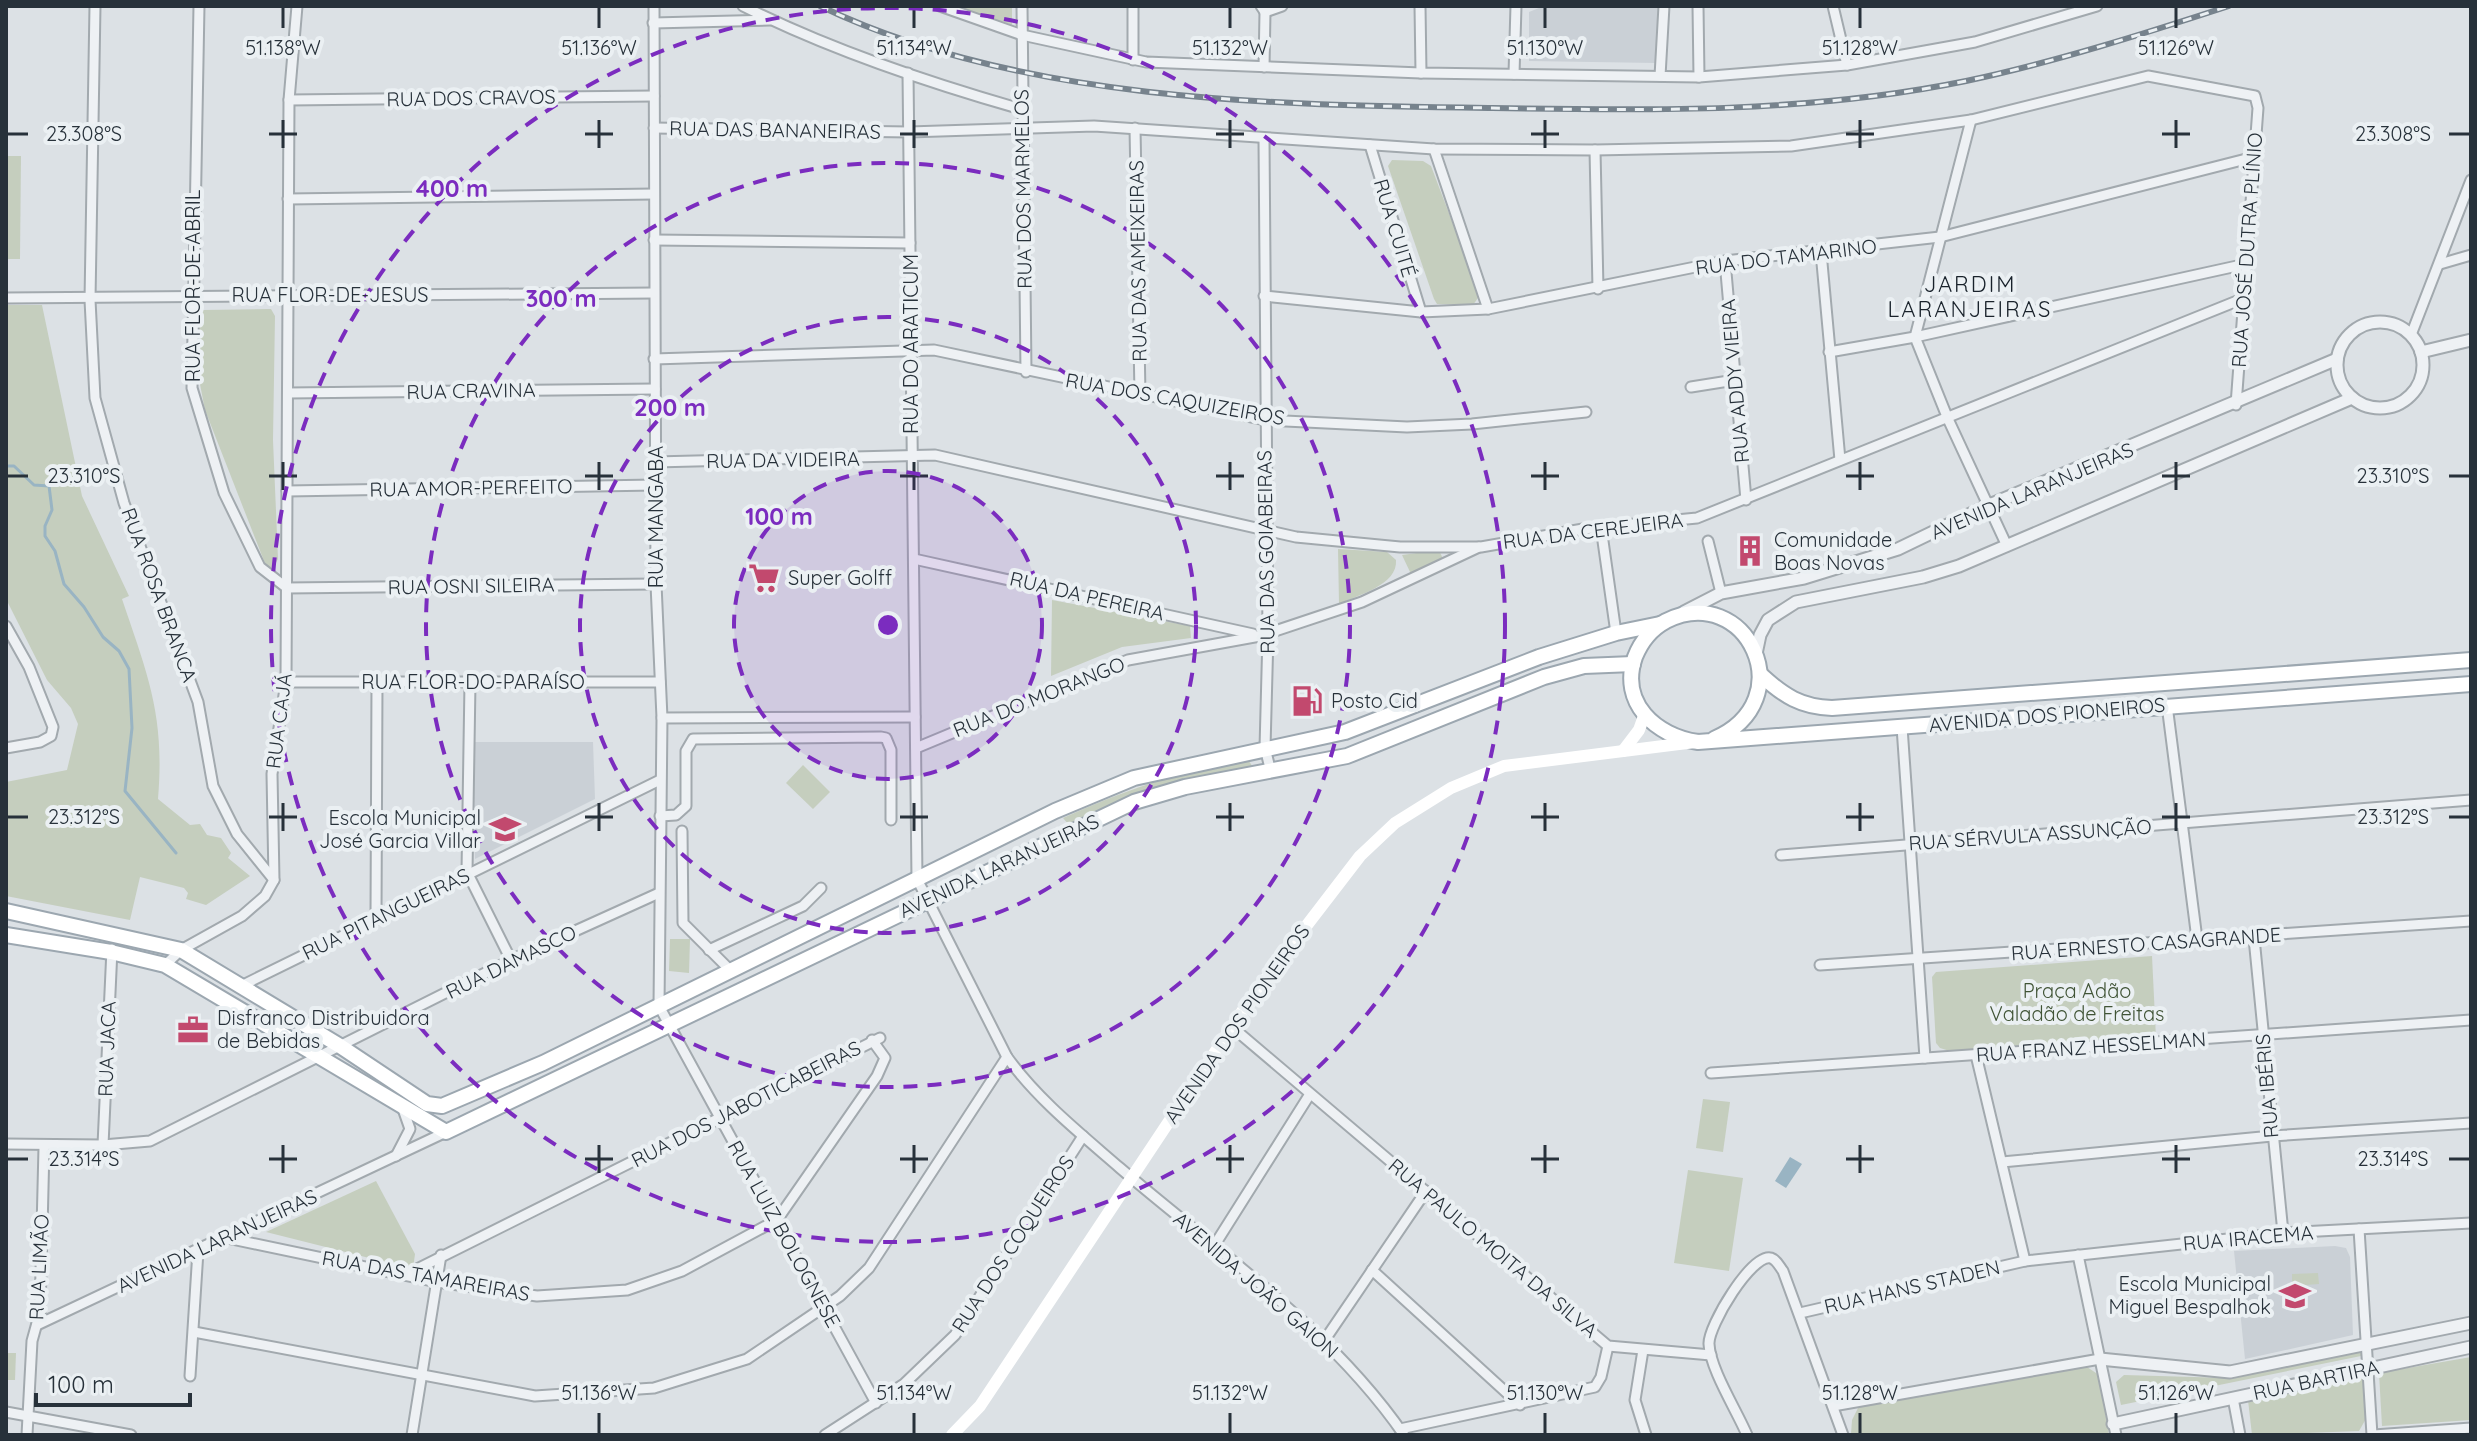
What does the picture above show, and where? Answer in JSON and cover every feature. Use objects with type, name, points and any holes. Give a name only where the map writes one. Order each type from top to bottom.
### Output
[{"type":"main road","points":[[1698,742],[1677,739],[1659,730],[1644,716],[1633,691],[1633,664],[1638,649],[1660,624],[1675,617],[1708,614],[1724,619],[1737,628],[1756,654],[1761,675],[1753,708],[1737,727],[1714,739]]},
{"type":"main road","name":"AVENIDA LARANJEIRAS","points":[[340,1046],[427,1104],[455,1103],[1055,811],[1134,778],[1345,732],[1494,673],[1616,633],[1660,624]]},
{"type":"main road","name":"AVENIDA DOS PIONEIROS","points":[[1761,675],[1779,691],[1808,707],[1832,708],[2471,660]]},
{"type":"main road","name":"AVENIDA LARANJEIRAS","points":[[446,1132],[1134,802],[1185,787],[1347,756],[1544,677],[1584,666],[1633,664]]},
{"type":"main road","name":"AVENIDA DOS PIONEIROS","points":[[952,1435],[980,1406],[1232,1027],[1328,894],[1360,856],[1395,823],[1451,788],[1504,766],[1714,739],[2471,684]]},
{"type":"main road","points":[[1623,751],[1639,730],[1644,716]]},
{"type":"main road","points":[[6,911],[119,933],[181,950],[340,1046]]},
{"type":"main road","points":[[6,935],[111,952],[165,965],[446,1132]]},
{"type":"street","name":"RUA ROSA BRANCA","points":[[95,6],[90,300],[95,398],[124,503],[198,702],[213,786],[237,834],[274,880]]},
{"type":"street","name":"RUA FLOR-DE-ABRIL","points":[[199,6],[191,294],[192,388],[224,493],[260,567],[287,588]]},
{"type":"street","name":"RUA CAJÁ","points":[[274,880],[272,774],[286,682],[289,100],[297,6]]},
{"type":"street","name":"RUA MANGABA","points":[[654,6],[656,584],[662,718],[659,1006],[669,1024]]},
{"type":"street","points":[[743,6],[771,20],[908,73],[1021,109]]},
{"type":"street","points":[[940,6],[1022,35],[1133,60],[1421,73],[1699,77],[1847,65],[1975,42],[2097,6]]},
{"type":"street","name":"RUA DOS MARMELOS","points":[[1022,6],[1026,372]]},
{"type":"street","points":[[1133,6],[1133,60]]},
{"type":"street","points":[[1264,67],[1263,9],[1282,6]]},
{"type":"street","points":[[1420,6],[1421,73]]},
{"type":"street","points":[[1514,74],[1516,6]]},
{"type":"street","points":[[1660,76],[1664,6]]},
{"type":"street","points":[[1699,77],[1698,6],[1706,6]]},
{"type":"street","points":[[1833,6],[1847,65]]},
{"type":"street","points":[[653,23],[771,20]]},
{"type":"street","name":"RUA DO ARATICUM","points":[[908,73],[917,879],[1007,1057]]},
{"type":"street","name":"RUA DAS BANANEIRAS","points":[[654,128],[909,132],[1022,127],[1135,128],[1264,140],[1434,149],[1595,150],[1791,146],[1971,120],[2148,76],[2255,96]]},
{"type":"street","name":"RUA DOS CRAVOS","points":[[289,100],[654,96]]},
{"type":"street","name":"RUA JOSÉ DUTRA PLÍNIO","points":[[2236,405],[2258,108],[2255,96]]},
{"type":"street","points":[[1971,120],[1915,337],[1948,419],[2007,546]]},
{"type":"street","name":"RUA DAS AMEIXEIRAS","points":[[1135,128],[1140,394]]},
{"type":"street","name":"RUA DAS GOIABEIRAS","points":[[1264,140],[1265,748],[1271,772]]},
{"type":"street","name":"RUA CUITÉ","points":[[1370,145],[1421,312]]},
{"type":"street","points":[[1434,149],[1488,309]]},
{"type":"street","points":[[1595,150],[1598,289]]},
{"type":"street","name":"RUA DO TAMARINO","points":[[1264,296],[1421,312],[1488,309],[1725,261],[1940,237],[2254,157]]},
{"type":"street","points":[[2411,335],[2471,180]]},
{"type":"street","points":[[288,199],[654,194]]},
{"type":"street","points":[[654,240],[910,243]]},
{"type":"street","points":[[1821,252],[1840,460]]},
{"type":"street","points":[[2440,264],[2471,255]]},
{"type":"street","name":"RUA ADDY VIEIRA","points":[[1725,261],[1746,500]]},
{"type":"street","points":[[1829,352],[1915,337],[2246,264]]},
{"type":"street","name":"RUA FLOR-DE-JESUS","points":[[6,298],[90,300],[191,294],[654,293]]},
{"type":"street","name":"RUA DA CEREJEIRA","points":[[911,458],[935,455],[1296,537],[1400,547],[1481,547],[1601,527],[1697,518],[2242,299]]},
{"type":"street","points":[[2386,322],[2411,335],[2421,352],[2421,379],[2404,401],[2377,408],[2352,398],[2338,376],[2337,359],[2349,335],[2373,323],[2386,322]]},
{"type":"street","points":[[2421,352],[2471,340]]},
{"type":"street","name":"RUA DOS CAQUIZEIROS","points":[[654,359],[954,352],[1026,372],[1265,420],[1407,427],[1472,424],[1586,412]]},
{"type":"street","name":"AVENIDA LARANJEIRAS","points":[[1675,617],[1721,593],[1852,566],[1898,549],[1987,506],[2236,405],[2337,359]]},
{"type":"street","points":[[1691,387],[1735,380]]},
{"type":"street","name":"RUA CRAVINA","points":[[288,393],[655,389]]},
{"type":"street","name":"AVENIDA LARANJEIRAS","points":[[1756,654],[1760,635],[1768,620],[1796,602],[1923,577],[2007,546],[2352,398]]},
{"type":"street","name":"RUA DA VIDEIRA","points":[[655,462],[911,458]]},
{"type":"street","name":"RUA AMOR-PERFEITO","points":[[287,491],[655,485]]},
{"type":"street","points":[[1601,527],[1616,633]]},
{"type":"street","points":[[1708,541],[1721,593]]},
{"type":"street","name":"RUA DO MORANGO","points":[[916,748],[1128,660],[1264,635],[1397,587],[1481,547]]},
{"type":"street","name":"RUA DA PEREIRA","points":[[914,559],[1264,635]]},
{"type":"street","name":"RUA OSNI SILEIRA","points":[[287,588],[656,584]]},
{"type":"street","points":[[6,626],[29,667],[53,727],[51,736],[40,742],[6,748]]},
{"type":"street","name":"RUA FLOR-DO-PARAÍSO","points":[[286,682],[660,682]]},
{"type":"street","points":[[376,918],[377,682]]},
{"type":"street","points":[[470,683],[467,872],[511,960]]},
{"type":"street","points":[[2167,705],[2197,939]]},
{"type":"street","points":[[662,718],[915,717]]},
{"type":"street","points":[[1902,727],[1925,1058]]},
{"type":"street","points":[[660,816],[676,815],[686,806],[686,751],[693,739],[881,737],[886,738],[891,750],[891,820]]},
{"type":"street","name":"RUA PITANGUEIRAS","points":[[241,986],[467,872],[660,780]]},
{"type":"street","name":"RUA SÉRVULA ASSUNÇÃO","points":[[1781,855],[1910,842],[2471,800]]},
{"type":"street","points":[[682,831],[683,923],[731,971]]},
{"type":"street","points":[[165,965],[181,950],[242,916],[265,896],[274,880]]},
{"type":"street","points":[[709,950],[803,906],[821,888]]},
{"type":"street","name":"RUA DAMASCO","points":[[6,1144],[44,1147],[150,1141],[511,960],[659,893]]},
{"type":"street","name":"RUA ERNESTO CASAGRANDE","points":[[1820,965],[2471,921]]},
{"type":"street","points":[[111,952],[119,933]]},
{"type":"street","name":"RUA IBÉRIS","points":[[2254,938],[2283,1233]]},
{"type":"street","name":"RUA JACA","points":[[103,1145],[111,952]]},
{"type":"street","name":"RUA FRANZ HESSELMAN","points":[[1711,1073],[2471,1020]]},
{"type":"street","name":"RUA LUIZ BOLOGNESE","points":[[669,1024],[876,1403]]},
{"type":"street","name":"RUA PAULO MOITA DA SILVA","points":[[1232,1027],[1608,1346],[1711,1355]]},
{"type":"street","name":"RUA DOS JABOTICABEIRAS","points":[[405,1275],[876,1039]]},
{"type":"street","name":"RUA DAS TAMAREIRAS","points":[[227,1238],[437,1282],[537,1296],[627,1290],[682,1271],[777,1220],[877,1076],[885,1058],[876,1039]]},
{"type":"street","points":[[1976,1055],[2025,1261]]},
{"type":"street","points":[[194,1332],[535,1396],[654,1388],[747,1359],[825,1307],[855,1282],[898,1229],[1007,1057]]},
{"type":"street","name":"AVENIDA JOÃO GAION","points":[[1007,1057],[1022,1078],[1083,1136],[1324,1341],[1402,1432]]},
{"type":"street","points":[[1214,1246],[1310,1094]]},
{"type":"street","points":[[396,1156],[410,1129],[400,1105]]},
{"type":"street","points":[[2002,1162],[2272,1136],[2471,1123]]},
{"type":"street","name":"AVENIDA LARANJEIRAS","points":[[37,1325],[227,1238],[446,1132]]},
{"type":"street","name":"RUA DOS COQUEIROS","points":[[825,1435],[918,1372],[955,1335],[1083,1136]]},
{"type":"street","name":"RUA LIMÃO","points":[[27,1435],[32,1341],[40,1312],[44,1147]]},
{"type":"street","points":[[1324,1341],[1426,1191]]},
{"type":"street","points":[[256,1223],[260,1245]]},
{"type":"street","name":"RUA IRACEMA","points":[[2025,1261],[2283,1233],[2471,1223]]},
{"type":"street","points":[[2359,1229],[2373,1435],[2471,1428]]},
{"type":"street","points":[[190,1376],[198,1251]]},
{"type":"street","points":[[412,1435],[441,1255]]},
{"type":"street","points":[[2078,1255],[2115,1429]]},
{"type":"street","points":[[1747,1435],[1711,1355],[1709,1337],[1728,1299],[1755,1262],[1767,1257],[1775,1259],[1800,1313],[1843,1435]]},
{"type":"street","name":"RUA HANS STADEN","points":[[1800,1313],[2025,1261]]},
{"type":"street","points":[[1372,1270],[1520,1405]]},
{"type":"street","name":"RUA BARTIRA","points":[[2100,1359],[2230,1372],[2471,1323]]},
{"type":"street","points":[[1402,1432],[1595,1387],[1601,1377],[1608,1346]]},
{"type":"street","name":"RUA BARTIRA","points":[[2115,1429],[2233,1398],[2471,1347]]},
{"type":"street","points":[[1643,1350],[1635,1400],[1646,1435]]},
{"type":"street","points":[[1833,1406],[2100,1359]]},
{"type":"street","points":[[2233,1398],[2240,1435]]},
{"type":"street","points":[[6,1412],[131,1435]]},
{"type":"shaded area","points":[[1544,6],[1658,6],[1656,63],[1529,61],[1529,12]]},
{"type":"shaded area","name":"Escola Municipal José Garcia Villar","points":[[473,742],[593,742],[595,799],[475,859]]},
{"type":"shaded area","name":"Escola Municipal Miguel Bespalhok","points":[[2346,1248],[2350,1257],[2353,1335],[2245,1359],[2234,1251]]},
{"type":"green space","points":[[956,6],[1012,6],[1012,25]]},
{"type":"green space","points":[[6,156],[21,156],[20,259],[6,259]]},
{"type":"green space","points":[[1392,160],[1423,161],[1431,166],[1480,295],[1473,305],[1437,304],[1434,299],[1388,166]]},
{"type":"green space","points":[[6,305],[42,305],[82,496],[129,596],[122,599],[147,674],[157,719],[158,799],[190,825],[200,824],[207,835],[221,838],[231,853],[228,858],[250,876],[206,905],[186,899],[188,893],[184,888],[140,877],[130,920],[6,896],[6,782],[67,770],[78,724],[71,708],[47,680],[6,599]]},
{"type":"green space","points":[[271,309],[275,316],[273,440],[278,559],[273,568],[266,566],[205,410],[198,374],[197,314],[203,310]]},
{"type":"green space","points":[[1338,549],[1387,552],[1396,560],[1395,569],[1384,583],[1339,604]]},
{"type":"green space","points":[[1439,550],[1443,559],[1411,574],[1402,555]]},
{"type":"green space","points":[[1052,600],[1190,626],[1191,638],[1122,647],[1051,676]]},
{"type":"green space","points":[[1249,761],[1254,769],[1069,825],[1063,818],[1154,782],[1201,769]]},
{"type":"green space","points":[[803,765],[830,792],[813,809],[786,783]]},
{"type":"green space","points":[[670,939],[690,939],[689,973],[669,971]]},
{"type":"green space","name":"Praça Adão Valadão de Freitas","points":[[2152,956],[2156,1038],[1953,1052],[1940,1048],[1936,1043],[1932,977],[1936,972]]},
{"type":"green space","points":[[1703,1099],[1730,1102],[1723,1152],[1696,1148]]},
{"type":"green space","points":[[1688,1170],[1743,1178],[1729,1271],[1674,1263]]},
{"type":"green space","points":[[376,1181],[415,1254],[413,1269],[266,1232]]},
{"type":"green space","points":[[2318,1273],[2319,1284],[2292,1286],[2292,1274]]},
{"type":"green space","points":[[2361,1352],[2361,1356],[2121,1405],[2116,1382],[2124,1375],[2228,1378]]},
{"type":"green space","points":[[6,1353],[16,1353],[15,1380],[6,1380]]},
{"type":"green space","points":[[2471,1357],[2471,1420],[2382,1426],[2379,1373]]},
{"type":"green space","points":[[2087,1367],[2099,1375],[2109,1435],[1851,1434],[1852,1420],[1859,1406]]},
{"type":"green space","points":[[2363,1375],[2367,1417],[2359,1431],[2252,1435],[2248,1400]]},
{"type":"water","points":[[1790,1157],[1802,1164],[1786,1188],[1775,1181]]},
{"type":"waterway","points":[[6,466],[14,466],[34,485],[49,486],[52,510],[45,526],[45,536],[55,551],[64,584],[84,607],[103,637],[119,651],[129,669],[132,728],[125,791],[176,853]]},
{"type":"railway","points":[[820,6],[897,38],[979,62],[1063,80],[1149,92],[1323,104],[1611,110],[1730,108],[1907,91],[2033,65],[2229,6]]},
{"type":"place","name":"Comunidade Boas Novas","points":[[1750,551]]},
{"type":"place","name":"Super Golff","points":[[764,578]]},
{"type":"place","name":"Posto Cid","points":[[1307,701]]},
{"type":"place","name":"Escola Municipal José Garcia Villar","points":[[505,829]]},
{"type":"place","name":"Disfranco Distribuidora de Bebidas","points":[[193,1030]]},
{"type":"place","name":"Escola Municipal Miguel Bespalhok","points":[[2295,1296]]},
{"type":"district","name":"JARDIM LARANJEIRAS","points":[[1970,296]]}]
